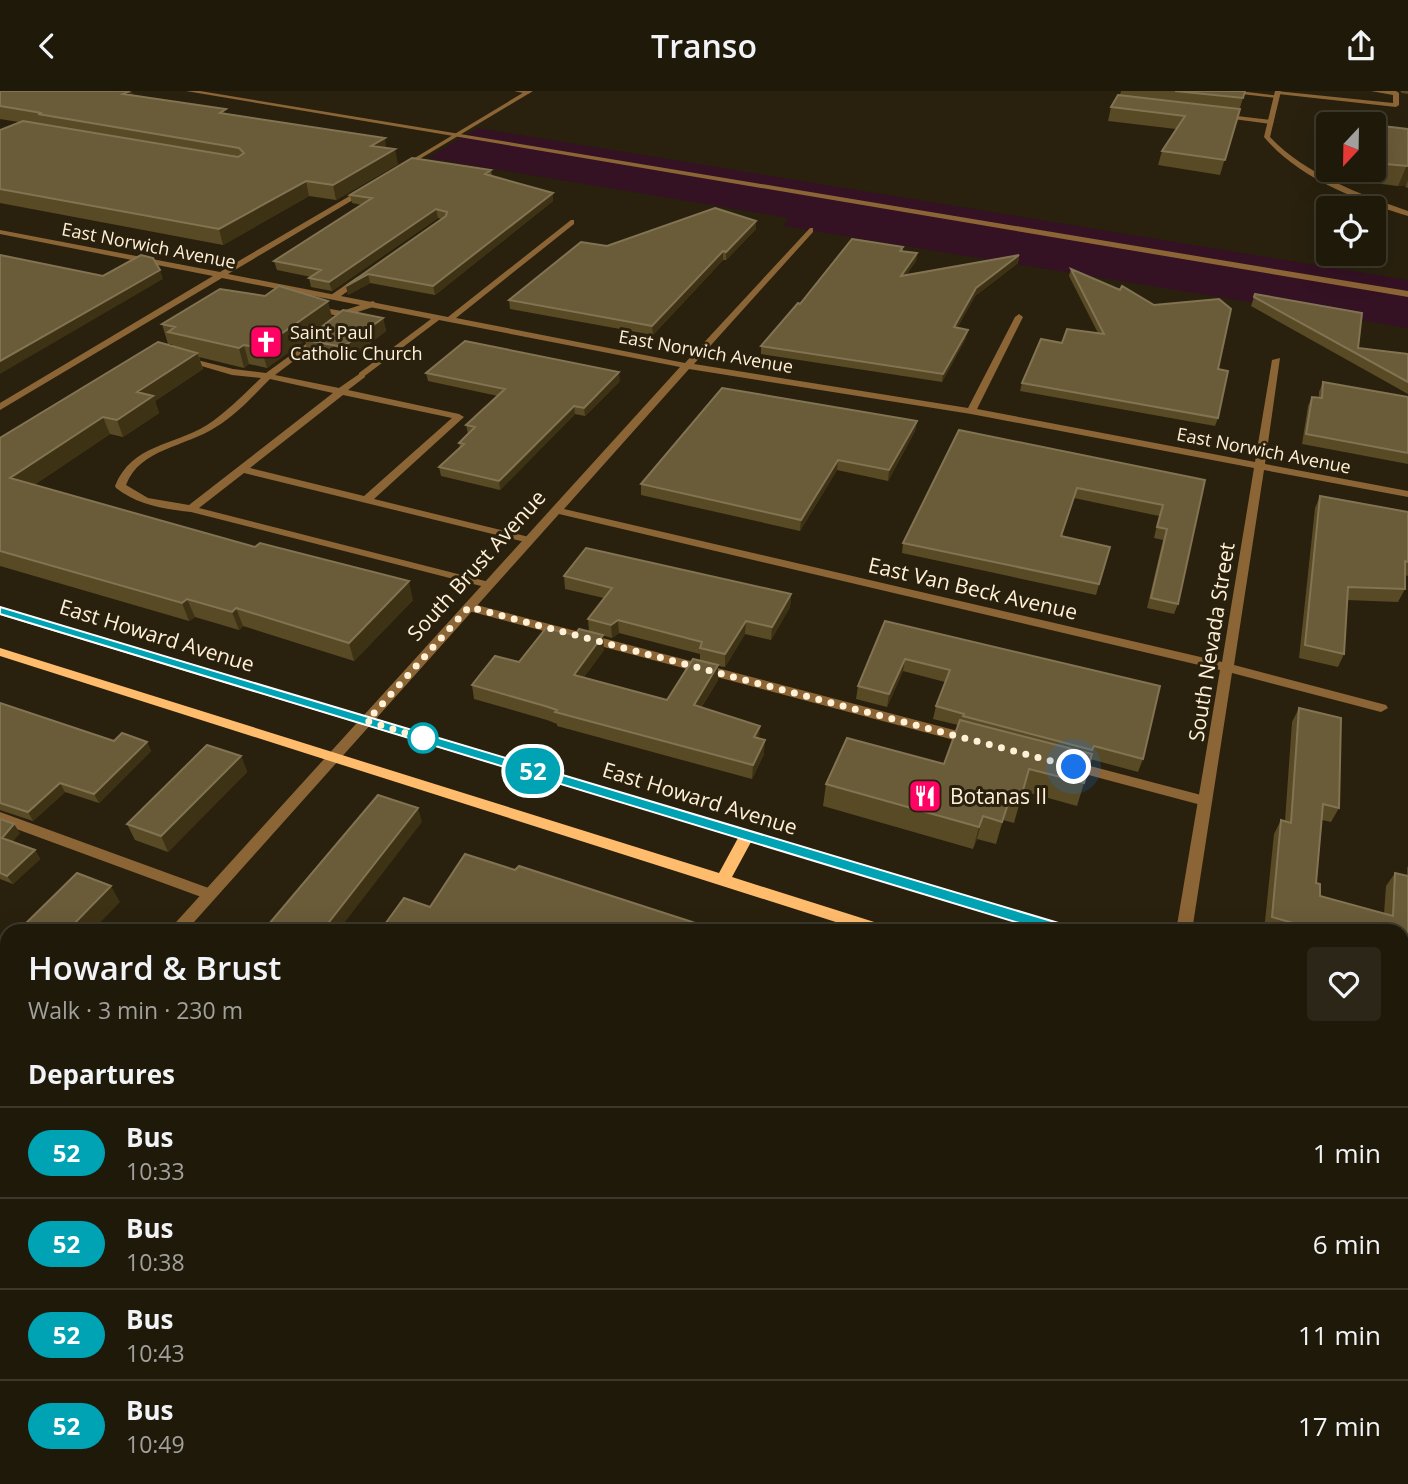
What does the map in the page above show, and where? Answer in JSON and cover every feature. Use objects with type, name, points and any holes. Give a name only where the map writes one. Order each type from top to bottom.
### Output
[{"type":"main road","name":"East Howard Avenue","points":[[0,611],[1043,924]]},
{"type":"main road","points":[[0,652],[862,924]]},
{"type":"main road","points":[[723,880],[747,835]]},
{"type":"street","points":[[189,91],[1408,294]]},
{"type":"street","points":[[517,91],[529,92]]},
{"type":"street","points":[[1218,91],[1277,93],[1396,105],[1396,93],[1374,91]]},
{"type":"street","points":[[397,170],[529,92]]},
{"type":"street","points":[[1277,93],[1267,137],[1277,151],[1300,166],[1408,214]]},
{"type":"street","points":[[1215,116],[1270,122]]},
{"type":"street","points":[[0,407],[374,184]]},
{"type":"street","points":[[450,319],[571,222]]},
{"type":"street","name":"South Brust Avenue","points":[[182,924],[810,230]]},
{"type":"street","name":"East Norwich Avenue","points":[[0,232],[687,366],[971,411],[1408,494]]},
{"type":"street","points":[[334,297],[366,274]]},
{"type":"street","points":[[286,299],[284,297],[291,289]]},
{"type":"street","points":[[304,307],[341,319],[373,304]]},
{"type":"street","points":[[191,509],[438,317]]},
{"type":"street","points":[[971,411],[1019,317]]},
{"type":"street","points":[[329,331],[269,376],[241,405],[206,430],[135,463],[122,474],[120,486],[133,497],[158,505],[191,509],[489,585]]},
{"type":"street","points":[[177,356],[232,372],[269,376],[459,417],[366,500]]},
{"type":"street","name":"South Nevada Street","points":[[1185,924],[1277,360]]},
{"type":"street","points":[[241,470],[529,540]]},
{"type":"street","name":"East Van Beck Avenue","points":[[556,510],[1226,667],[1381,708]]},
{"type":"street","points":[[469,607],[981,742]]},
{"type":"street","points":[[1061,764],[1205,801]]},
{"type":"street","points":[[0,817],[209,894]]},
{"type":"shaded area","points":[[478,128],[1408,280],[1408,328],[783,226],[789,218],[428,158]]},
{"type":"building","points":[[0,91],[130,91],[123,94],[226,109],[220,113],[385,138],[371,146],[395,149],[333,185],[306,181],[219,229],[0,189],[0,130],[23,121],[238,157],[244,153],[239,148],[0,106]]},
{"type":"building","points":[[1175,91],[1245,91],[1243,98]]},
{"type":"building","points":[[1118,95],[1240,109],[1225,160],[1162,151],[1185,116],[1111,107]]},
{"type":"building","points":[[1386,126],[1408,129],[1408,166],[1386,164]]},
{"type":"building","points":[[412,158],[491,170],[485,174],[553,193],[433,286],[368,274],[346,286],[446,216],[447,212],[436,209],[329,282],[309,278],[321,270],[274,261],[372,198],[350,195]]},
{"type":"building","points":[[715,208],[756,221],[726,252],[723,251],[652,326],[509,300],[581,242],[607,246]]},
{"type":"building","points":[[852,239],[903,247],[900,251],[917,253],[901,276],[1019,255],[976,288],[954,327],[968,330],[943,374],[761,346],[798,303],[800,304]]},
{"type":"building","points":[[0,255],[103,276],[141,255],[153,258],[160,270],[0,361]]},
{"type":"building","points":[[1071,269],[1120,290],[1122,286],[1154,305],[1219,299],[1231,309],[1218,369],[1228,371],[1218,418],[1022,383],[1041,339],[1062,343],[1067,329],[1104,334]]},
{"type":"building","points":[[279,286],[328,301],[261,348],[244,345],[239,348],[168,332],[175,327],[162,324],[220,289],[265,296]]},
{"type":"building","points":[[1255,294],[1362,313],[1358,348],[1408,354],[1408,382],[1254,297]]},
{"type":"building","points":[[343,310],[383,318],[343,347],[305,340]]},
{"type":"building","points":[[465,341],[619,372],[584,408],[574,406],[499,481],[439,467],[464,444],[459,443],[475,427],[466,425],[505,389],[426,373]]},
{"type":"building","points":[[158,342],[197,353],[137,392],[153,396],[117,420],[103,417],[10,478],[255,547],[260,543],[409,581],[349,643],[236,608],[232,612],[187,599],[182,603],[0,551],[0,438]]},
{"type":"building","points":[[1323,382],[1408,397],[1408,453],[1306,434],[1312,397],[1322,398]]},
{"type":"building","points":[[722,388],[917,421],[889,470],[838,460],[801,520],[641,484]]},
{"type":"building","points":[[959,430],[1205,480],[1178,604],[1151,598],[1167,529],[1157,527],[1163,505],[1077,488],[1061,536],[1110,547],[1099,584],[903,543]]},
{"type":"building","points":[[1320,496],[1408,512],[1405,589],[1348,587],[1344,654],[1305,645]]},
{"type":"building","points":[[586,548],[791,594],[772,627],[746,621],[725,654],[700,648],[702,642],[618,620],[611,625],[588,619],[612,588],[564,576]]},
{"type":"building","points":[[885,621],[1160,686],[1143,759],[1094,746],[1092,750],[963,716],[964,714],[936,706],[950,670],[905,659],[889,694],[858,686]]},
{"type":"building","points":[[546,628],[575,635],[579,629],[603,635],[574,675],[667,700],[693,659],[718,665],[694,705],[760,726],[754,737],[765,740],[753,765],[555,712],[557,710],[472,685],[495,656],[519,662]]},
{"type":"building","points":[[0,703],[114,741],[122,733],[147,742],[94,794],[60,783],[28,812],[0,803]]},
{"type":"building","points":[[1299,708],[1341,718],[1339,808],[1323,804],[1316,883],[1320,884],[1320,896],[1393,916],[1395,873],[1408,876],[1408,924],[1296,924],[1272,917],[1281,820],[1291,823]]},
{"type":"building","points":[[960,720],[1092,754],[1084,783],[1029,769],[1020,801],[1010,798],[1002,822],[983,816],[979,827],[826,784],[847,738],[944,764]]},
{"type":"building","points":[[207,745],[241,756],[161,836],[127,824]]},
{"type":"building","points":[[378,795],[418,808],[327,924],[269,924]]},
{"type":"building","points":[[0,819],[14,824],[2,838],[35,850],[7,876],[0,873]]},
{"type":"building","points":[[465,854],[515,870],[519,866],[698,924],[385,924],[404,898],[430,907]]},
{"type":"building","points":[[77,873],[111,886],[74,924],[25,924]]},
{"type":"bus line","name":"52","points":[[0,611],[1042,924]]},
{"type":"place","name":"Saint Paul Catholic Church","points":[[266,342]]},
{"type":"place","name":"Botanas II","points":[[925,796]]},
{"type":"route","points":[[423,738],[432,741],[367,721],[469,607],[1074,767]]}]
